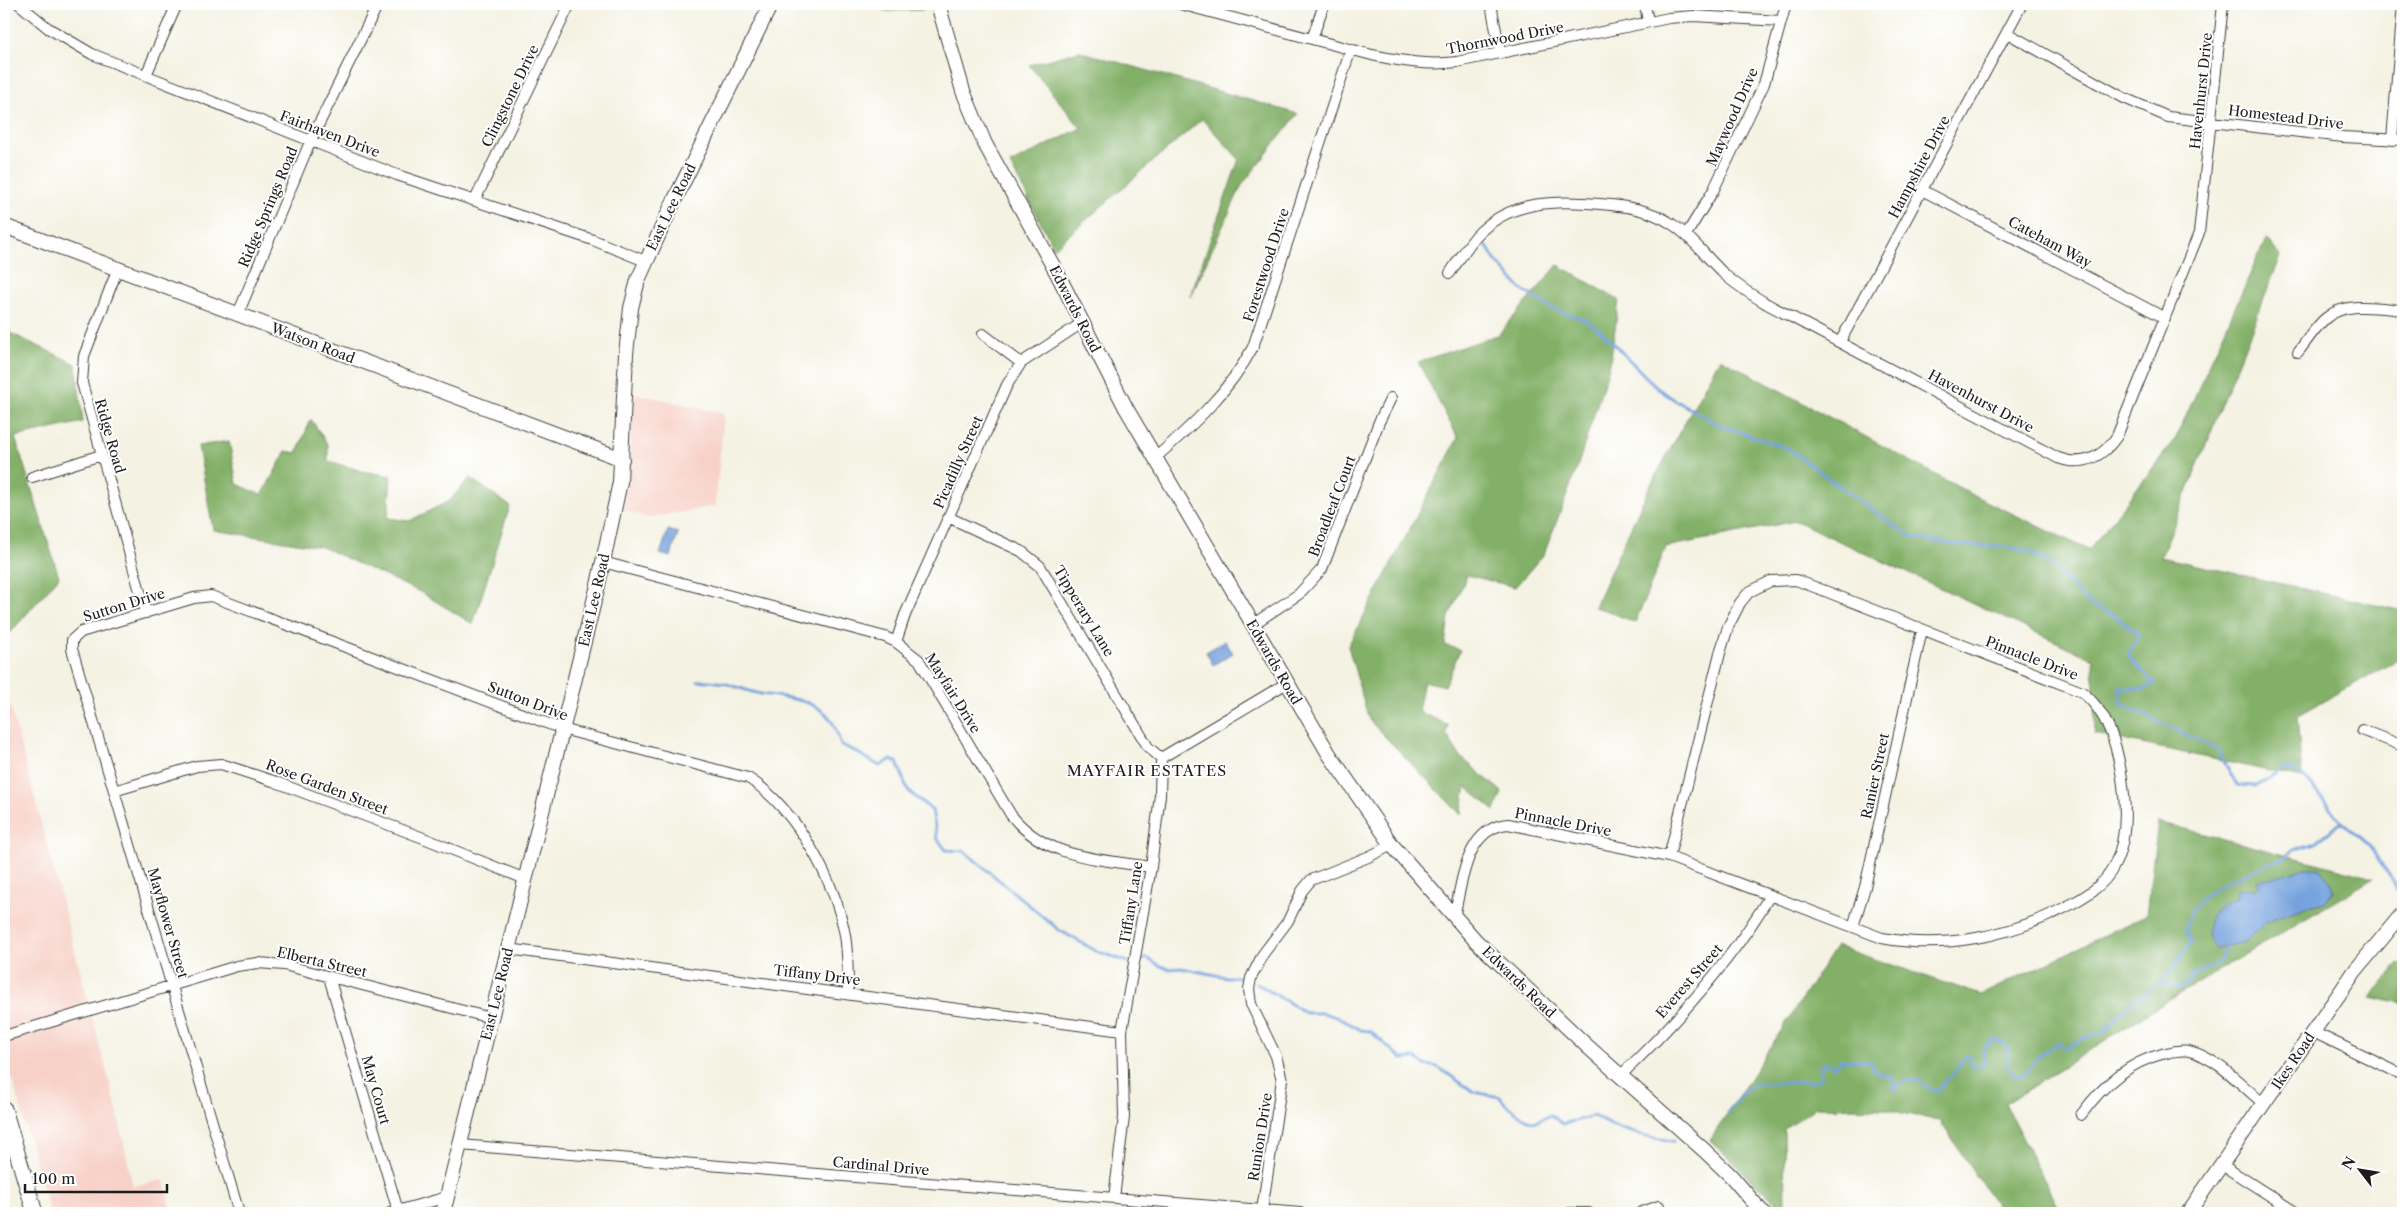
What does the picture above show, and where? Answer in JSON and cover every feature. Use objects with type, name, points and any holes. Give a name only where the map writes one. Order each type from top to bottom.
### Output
[{"type":"main road","points":[[4,1109],[36,1213]]},
{"type":"street","name":"Fairhaven Drive","points":[[19,4],[48,28],[70,42],[146,75],[310,142],[397,175],[593,240],[646,261]]},
{"type":"street","points":[[146,75],[177,4]]},
{"type":"street","name":"Ridge Springs Road","points":[[238,314],[310,142],[378,4]]},
{"type":"street","name":"Clingstone Drive","points":[[475,200],[570,4]]},
{"type":"street","name":"East Lee Road","points":[[443,1213],[526,880],[617,498],[622,459],[628,330],[636,290],[646,261],[771,4]]},
{"type":"street","name":"Edwards Road","points":[[938,4],[973,119],[1126,408],[1329,754],[1392,845],[1454,917],[1516,980],[1724,1170],[1764,1213]]},
{"type":"street","name":"Thornwood Drive","points":[[1180,4],[1312,40],[1400,61],[1435,64],[1457,62],[1648,22],[1693,16],[1781,21]]},
{"type":"street","points":[[1312,40],[1324,4]]},
{"type":"street","points":[[1491,4],[1500,52]]},
{"type":"street","points":[[1645,4],[1648,22]]},
{"type":"street","name":"Maywood Drive","points":[[1686,235],[1713,191],[1755,104],[1769,68],[1786,4]]},
{"type":"street","name":"Hampshire Drive","points":[[1840,342],[2022,4]]},
{"type":"street","name":"Havenhurst Drive","points":[[1450,273],[1475,238],[1489,225],[1514,210],[1539,202],[1576,202],[1636,208],[1663,218],[1686,235],[1724,274],[1745,290],[2058,458],[2085,461],[2104,452],[2117,436],[2199,233],[2223,4]]},
{"type":"street","points":[[2392,140],[2403,4]]},
{"type":"street","name":"Homestead Drive","points":[[2007,33],[2124,98],[2159,114],[2343,138],[2403,140]]},
{"type":"street","name":"Forestwood Drive","points":[[1155,458],[1187,431],[1212,405],[1238,372],[1253,347],[1351,49]]},
{"type":"street","name":"Cateham Way","points":[[1922,190],[2165,318]]},
{"type":"street","name":"Watson Road","points":[[4,226],[622,459]]},
{"type":"street","name":"Ridge Road","points":[[118,268],[87,346],[82,369],[84,397],[146,613]]},
{"type":"street","points":[[2298,352],[2318,326],[2334,312],[2356,307],[2403,310]]},
{"type":"street","name":"Picadilly Street","points":[[896,642],[905,615],[1007,384],[1022,362],[1082,323]]},
{"type":"street","points":[[983,334],[1022,362]]},
{"type":"street","name":"Broadleaf Court","points":[[1252,624],[1299,594],[1322,569],[1379,422],[1392,398]]},
{"type":"street","points":[[32,477],[101,455]]},
{"type":"street","name":"Tipperary Lane","points":[[948,518],[1021,551],[1040,566],[1148,747],[1161,758]]},
{"type":"street","name":"Mayfair Drive","points":[[603,562],[885,637],[896,642],[919,660],[1011,815],[1024,830],[1044,844],[1069,854],[1097,860],[1151,867]]},
{"type":"street","name":"Pinnacle Drive","points":[[1454,917],[1473,845],[1484,832],[1496,826],[1514,825],[1669,857],[1882,938],[1912,942],[1976,938],[2022,928],[2052,915],[2092,891],[2110,873],[2120,847],[2124,803],[2118,757],[2105,719],[2092,700],[2074,689],[1796,580],[1771,581],[1749,592],[1733,614],[1720,653],[1669,857]]},
{"type":"street","name":"Sutton Drive","points":[[72,640],[81,632],[204,596],[222,599],[562,729],[748,778],[762,788],[798,830],[831,888],[845,936],[848,993]]},
{"type":"street","name":"Ranier Street","points":[[1853,927],[1865,887],[1922,630]]},
{"type":"street","name":"Mayflower Street","points":[[72,640],[72,649],[239,1213]]},
{"type":"street","points":[[1161,758],[1286,683]]},
{"type":"street","points":[[2362,730],[2403,746]]},
{"type":"street","name":"Tiffany Lane","points":[[1114,1198],[1124,1117],[1122,1031],[1151,867],[1160,795],[1161,758]]},
{"type":"street","name":"Rose Garden Street","points":[[114,791],[196,766],[221,764],[273,781],[426,839],[526,880]]},
{"type":"street","name":"Runion Drive","points":[[1262,1210],[1282,1080],[1276,1056],[1251,1004],[1249,989],[1252,978],[1263,954],[1288,921],[1306,885],[1318,876],[1368,857],[1392,845]]},
{"type":"street","name":"Everest Street","points":[[1620,1076],[1673,1023],[1718,972],[1750,927],[1768,896]]},
{"type":"street","name":"Ikes Road","points":[[2188,1213],[2355,972],[2403,913]]},
{"type":"street","name":"Tiffany Drive","points":[[508,950],[848,993],[1122,1031]]},
{"type":"street","name":"Elberta Street","points":[[4,1036],[238,966],[258,963],[284,965],[491,1018]]},
{"type":"street","name":"May Court","points":[[328,977],[394,1212]]},
{"type":"street","points":[[2312,1032],[2403,1075]]},
{"type":"street","points":[[2082,1115],[2098,1093],[2123,1071],[2154,1056],[2179,1051],[2188,1051],[2210,1061],[2264,1104]]},
{"type":"street","name":"Cardinal Drive","points":[[460,1145],[1300,1213]]},
{"type":"street","points":[[2222,1165],[2296,1213]]},
{"type":"street","points":[[394,1212],[447,1197]]},
{"type":"street","points":[[1640,1213],[1659,1206]]},
{"type":"street","points":[[1569,1213],[1589,1213]]},
{"type":"shaded area","points":[[635,393],[724,414],[715,506],[649,518],[624,510]]},
{"type":"shaded area","points":[[4,682],[116,1107],[133,1186],[164,1180],[171,1213],[50,1213],[4,1050]]},
{"type":"green space","points":[[872,4],[928,5],[922,10],[887,11]]},
{"type":"green space","points":[[1079,51],[1298,114],[1242,185],[1190,297],[1239,159],[1202,119],[1054,248],[1010,164],[1081,128],[1029,65]]},
{"type":"green space","points":[[2266,239],[2281,256],[2161,557],[2403,611],[2403,648],[2401,658],[2297,716],[2302,778],[2095,734],[2093,659],[1796,521],[1666,547],[1635,623],[1594,607],[1649,488],[1720,358],[1973,495],[2089,550],[2176,438]]},
{"type":"green space","points":[[1558,265],[1619,300],[1610,364],[1576,471],[1544,554],[1515,587],[1467,575],[1449,617],[1445,645],[1460,650],[1445,686],[1424,681],[1418,711],[1448,725],[1446,734],[1460,756],[1502,792],[1495,811],[1466,787],[1461,815],[1369,720],[1348,646],[1458,438],[1418,362],[1498,335]]},
{"type":"green space","points":[[4,330],[76,364],[83,422],[15,437],[59,577],[4,640]]},
{"type":"green space","points":[[311,419],[328,445],[328,461],[362,471],[391,476],[388,518],[409,521],[449,501],[470,478],[510,506],[473,624],[422,593],[322,547],[213,530],[198,446],[229,441],[237,484],[262,495],[286,451],[297,453]]},
{"type":"green space","points":[[2158,822],[2374,878],[2164,1003],[2005,1104],[2061,1213],[2001,1213],[1940,1121],[1884,1109],[1816,1107],[1784,1129],[1785,1212],[1710,1140],[1836,946],[1981,995],[2146,915]]},
{"type":"green space","points":[[2398,964],[2403,965],[2403,1004],[2371,997]]},
{"type":"water","points":[[668,530],[678,533],[671,557],[660,554]]},
{"type":"water","points":[[1225,641],[1233,653],[1213,665],[1206,652]]},
{"type":"water","points":[[2306,868],[2319,868],[2331,883],[2333,891],[2325,902],[2305,907],[2265,922],[2245,942],[2215,948],[2208,932],[2210,917],[2228,901],[2236,899],[2237,889],[2254,890],[2260,886],[2257,881]]},
{"type":"waterway","points":[[1483,240],[1495,260],[1521,289],[1551,308],[1586,320],[1601,331],[1657,388],[1717,424],[1787,448],[1914,538],[1958,545],[2008,547],[2028,551],[2050,564],[2089,604],[2115,616],[2139,635],[2128,655],[2137,667],[2155,683],[2143,689],[2119,688],[2122,704],[2217,749],[2237,785],[2257,786],[2286,768],[2299,773],[2309,782],[2342,822],[2367,843],[2392,879],[2401,900]]},
{"type":"waterway","points":[[698,681],[715,681],[761,694],[799,700],[818,708],[833,723],[841,745],[880,766],[890,760],[897,762],[908,791],[932,810],[937,838],[946,850],[964,851],[1059,930],[1096,951],[1128,962]]},
{"type":"waterway","points":[[1727,1113],[1747,1089],[1756,1084],[1817,1081],[1820,1079],[1821,1065],[1825,1063],[1833,1067],[1841,1060],[1871,1061],[1874,1071],[1893,1078],[1894,1089],[1908,1080],[1917,1081],[1936,1091],[1940,1090],[1945,1080],[1954,1074],[1965,1057],[1969,1056],[1972,1066],[1979,1066],[1984,1062],[1983,1049],[1994,1040],[2004,1043],[2008,1053],[2007,1064],[2014,1074],[2020,1077],[2023,1076],[2038,1057],[2059,1042],[2064,1048],[2068,1048],[2084,1038],[2103,1034],[2121,1012],[2134,1000],[2161,984],[2192,941],[2186,929],[2187,923],[2195,908],[2204,897],[2216,888],[2243,874],[2284,858],[2294,850],[2315,843],[2342,822]]},
{"type":"waterway","points":[[2161,984],[2179,988],[2189,982],[2193,975],[2219,962],[2226,947]]},
{"type":"waterway","points":[[1143,960],[1147,958],[1168,969],[1181,968],[1226,977],[1245,977]]},
{"type":"waterway","points":[[1256,983],[1306,1013],[1323,1013],[1342,1019],[1360,1030],[1370,1031],[1402,1059],[1415,1058],[1425,1065],[1438,1067],[1474,1092],[1500,1097],[1510,1108],[1530,1121],[1541,1120],[1550,1115],[1563,1124],[1593,1116],[1632,1132],[1673,1141]]},
{"type":"district","name":"MAYFAIR ESTATES","points":[[1147,771]]}]
